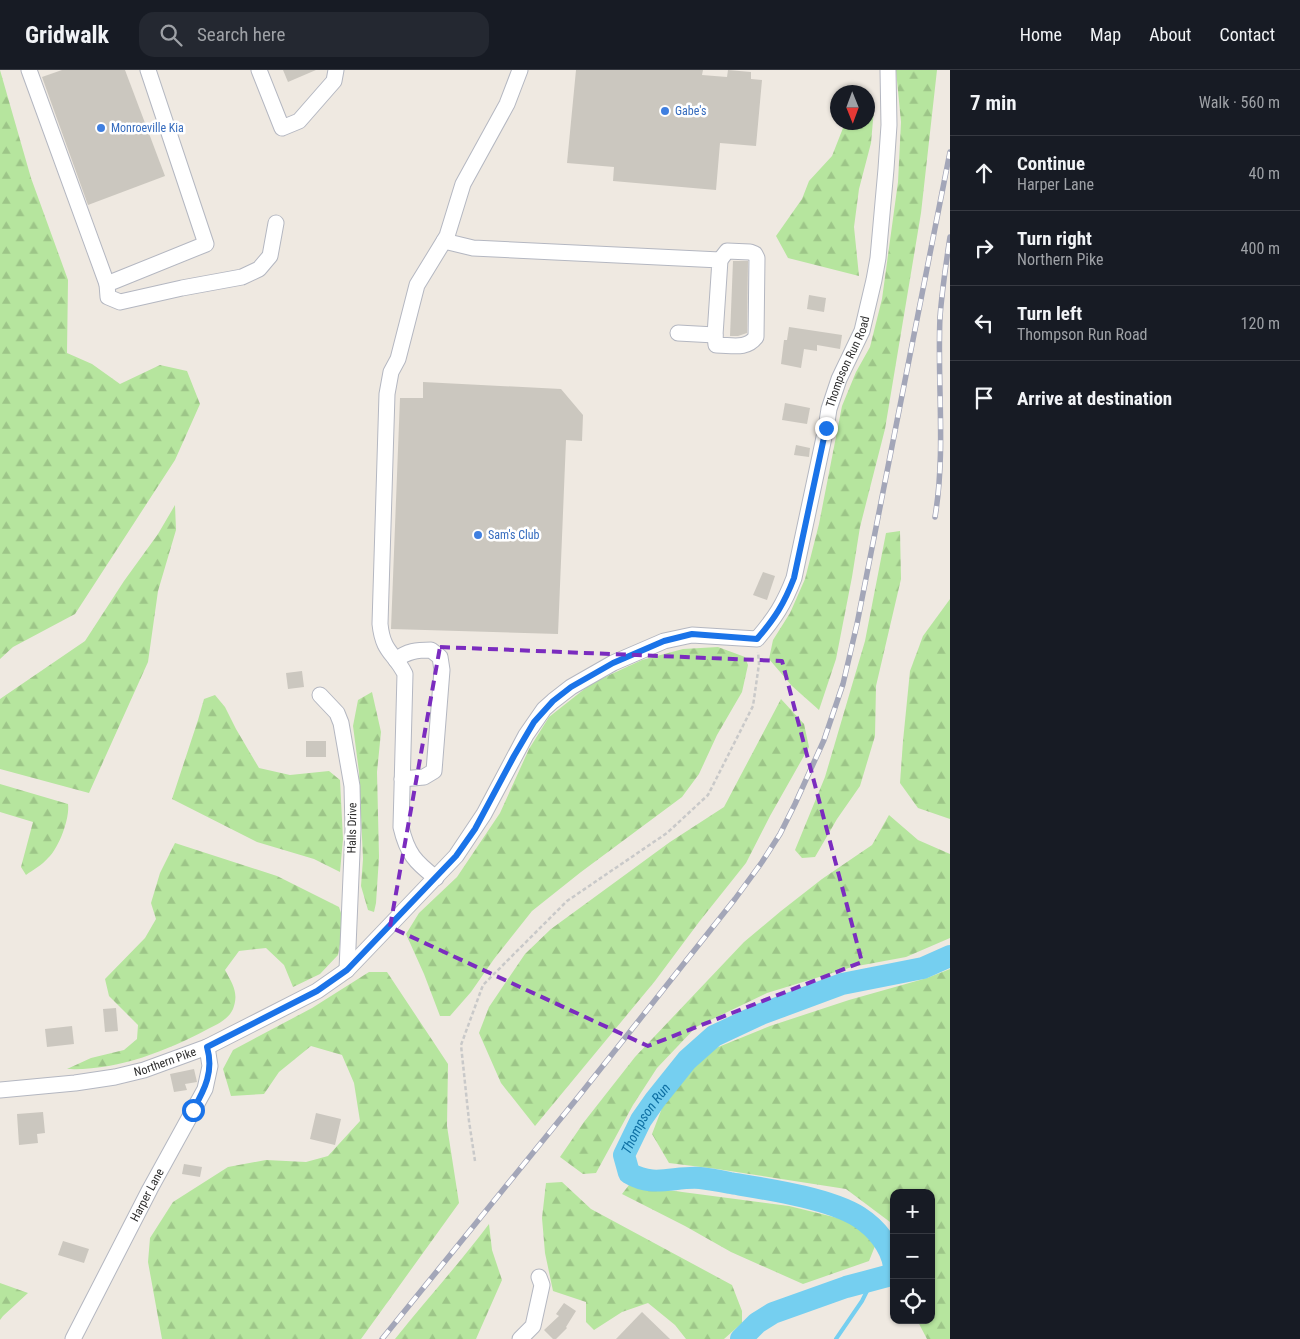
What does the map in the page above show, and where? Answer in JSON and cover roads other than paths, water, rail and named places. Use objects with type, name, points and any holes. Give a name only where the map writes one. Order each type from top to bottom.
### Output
[{"type":"street","points":[[29,70],[106,284],[108,297],[120,302],[242,277],[259,269],[270,256],[276,223]]},
{"type":"street","points":[[106,284],[206,244],[148,70]]},
{"type":"street","points":[[259,70],[282,128],[299,121],[334,82],[336,70]]},
{"type":"street","points":[[436,878],[418,864],[409,853],[404,842],[401,827],[405,674],[384,645],[381,636],[387,394],[391,372],[398,359],[416,285],[444,241],[463,184],[507,104],[520,70]]},
{"type":"street","name":"Thompson Run Road","points":[[757,639],[778,613],[794,578],[833,392],[862,331],[869,306],[878,258],[886,169],[889,126],[888,70]]},
{"type":"street","points":[[444,241],[473,248],[720,260]]},
{"type":"street","points":[[727,251],[750,252],[755,254],[757,258],[756,337],[751,344],[745,346],[716,344],[720,260],[727,251]]},
{"type":"street","points":[[678,333],[715,335]]},
{"type":"street","name":"Northern Pike","points":[[0,1090],[115,1078],[152,1068],[207,1047],[317,991],[347,970],[456,856],[475,829],[534,722],[553,701],[571,687],[613,663],[664,641],[692,634],[757,639]]},
{"type":"street","points":[[396,660],[404,653],[431,650],[440,657],[442,670],[434,771],[424,777],[402,779]]},
{"type":"street","name":"Halls Drive","points":[[320,694],[337,713],[341,723],[352,786],[353,829],[347,970]]},
{"type":"street","name":"Harper Lane","points":[[73,1339],[150,1189],[205,1089],[210,1066],[207,1047]]},
{"type":"street","points":[[520,1339],[534,1326],[542,1285],[540,1277]]},
{"type":"waterway","name":"Thompson Run","points":[[890,1251],[877,1232],[865,1221],[846,1210],[797,1195],[711,1179],[647,1180],[629,1173],[624,1155],[641,1120],[655,1100],[687,1060],[714,1036],[761,1014],[842,984],[923,968],[950,956]]},
{"type":"waterway","name":"Thompson Run","points":[[741,1339],[757,1323],[773,1313],[846,1287],[890,1275]]},
{"type":"waterway","points":[[836,1339],[862,1301],[872,1281]]},
{"type":"railway","points":[[382,1339],[579,1096],[735,899],[780,834],[795,804],[824,740],[843,684],[857,624],[950,152]]},
{"type":"railway","points":[[935,517],[941,442],[940,317],[950,237]]},
{"type":"place","name":"Gabe's","points":[[665,111]]},
{"type":"place","name":"Monroeville Kia","points":[[101,128]]},
{"type":"place","name":"Sam's Club","points":[[478,535]]}]
